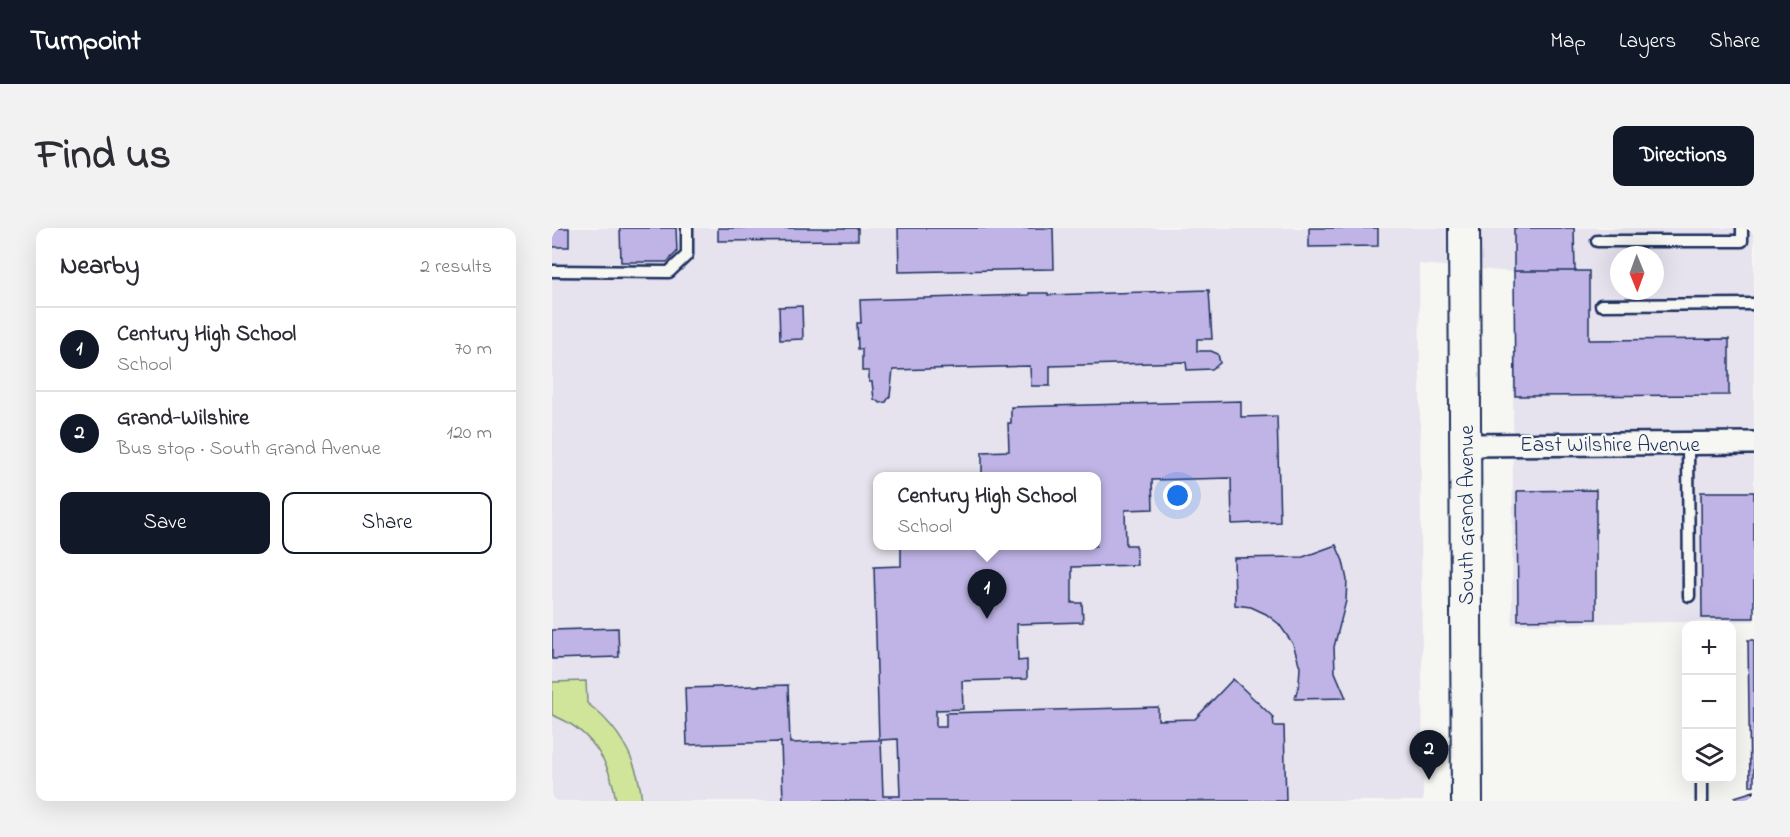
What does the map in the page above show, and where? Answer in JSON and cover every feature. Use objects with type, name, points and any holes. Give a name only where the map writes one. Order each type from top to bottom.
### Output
[{"type":"main road","name":"South Grand Avenue","points":[[1464,228],[1467,801]]},
{"type":"street","name":"East Wilshire Avenue","points":[[1466,445],[1754,443]]},
{"type":"lane","points":[[552,271],[669,272],[687,255],[687,228]]},
{"type":"lane","points":[[1597,242],[1742,241],[1742,228]]},
{"type":"lane","points":[[1601,305],[1754,304]]},
{"type":"lane","points":[[1688,444],[1689,596]]},
{"type":"lane","points":[[1702,783],[1702,801]]},
{"type":"shaded area","points":[[552,228],[1754,228],[1754,621],[1512,624],[1514,272],[1419,264],[1423,801],[552,801]]},
{"type":"green space","points":[[586,681],[587,703],[618,734],[632,759],[642,801],[616,801],[604,760],[588,738],[565,721],[552,715],[552,682]]},
{"type":"building","points":[[552,228],[569,228],[569,247],[552,247]]},
{"type":"building","points":[[620,228],[676,228],[677,252],[667,262],[621,262]]},
{"type":"building","points":[[718,228],[858,228],[858,240],[718,241]]},
{"type":"building","points":[[898,228],[1053,228],[1054,269],[899,272]]},
{"type":"building","points":[[1309,228],[1378,228],[1378,246],[1309,247]]},
{"type":"building","points":[[1514,228],[1574,228],[1575,271],[1514,271]]},
{"type":"building","points":[[1514,271],[1589,271],[1589,340],[1729,339],[1729,395],[1515,396]]},
{"type":"building","points":[[1209,290],[1212,339],[1197,339],[1197,351],[1211,351],[1218,354],[1220,363],[1212,369],[1187,370],[1186,362],[1050,366],[1050,386],[1031,386],[1030,366],[893,370],[890,396],[886,402],[880,403],[874,399],[872,382],[869,382],[869,371],[862,371],[862,349],[858,349],[857,323],[861,323],[860,300],[1029,295],[1029,293],[1048,293],[1048,295]]},
{"type":"building","points":[[802,306],[803,339],[780,340],[779,307]]},
{"type":"building","points":[[1241,401],[1241,417],[1277,416],[1280,522],[1232,524],[1231,478],[1152,480],[1153,509],[1125,510],[1126,545],[1136,545],[1137,565],[1072,567],[1072,603],[1082,603],[1083,622],[1017,624],[1018,661],[1027,660],[1027,679],[962,681],[963,709],[936,710],[936,727],[946,727],[946,713],[1158,707],[1158,720],[1195,719],[1233,679],[1273,717],[1274,726],[1284,726],[1286,801],[783,801],[781,742],[687,745],[685,688],[788,685],[790,743],[879,740],[874,567],[901,566],[901,550],[1101,550],[1101,472],[982,472],[982,452],[1009,451],[1008,423],[1011,423],[1011,407]],"holes":[[[898,739],[900,796],[883,796],[881,740]]]},
{"type":"building","points":[[1596,490],[1596,619],[1518,620],[1517,491]]},
{"type":"building","points":[[1701,492],[1754,492],[1754,618],[1702,618]]},
{"type":"building","points":[[1336,545],[1343,561],[1347,580],[1346,601],[1334,647],[1335,672],[1346,698],[1295,699],[1300,667],[1293,644],[1279,624],[1266,614],[1251,607],[1235,605],[1234,558],[1303,557]]},
{"type":"building","points":[[618,628],[619,657],[552,659],[552,630]]},
{"type":"building","points":[[1748,640],[1754,640],[1754,785],[1750,786]]},
{"type":"building","points":[[1754,791],[1754,801],[1737,801],[1735,797]]},
{"type":"place","name":"Century High School","points":[[987,619]]},
{"type":"place","name":"Grand-Wilshire","points":[[1429,780]]}]
